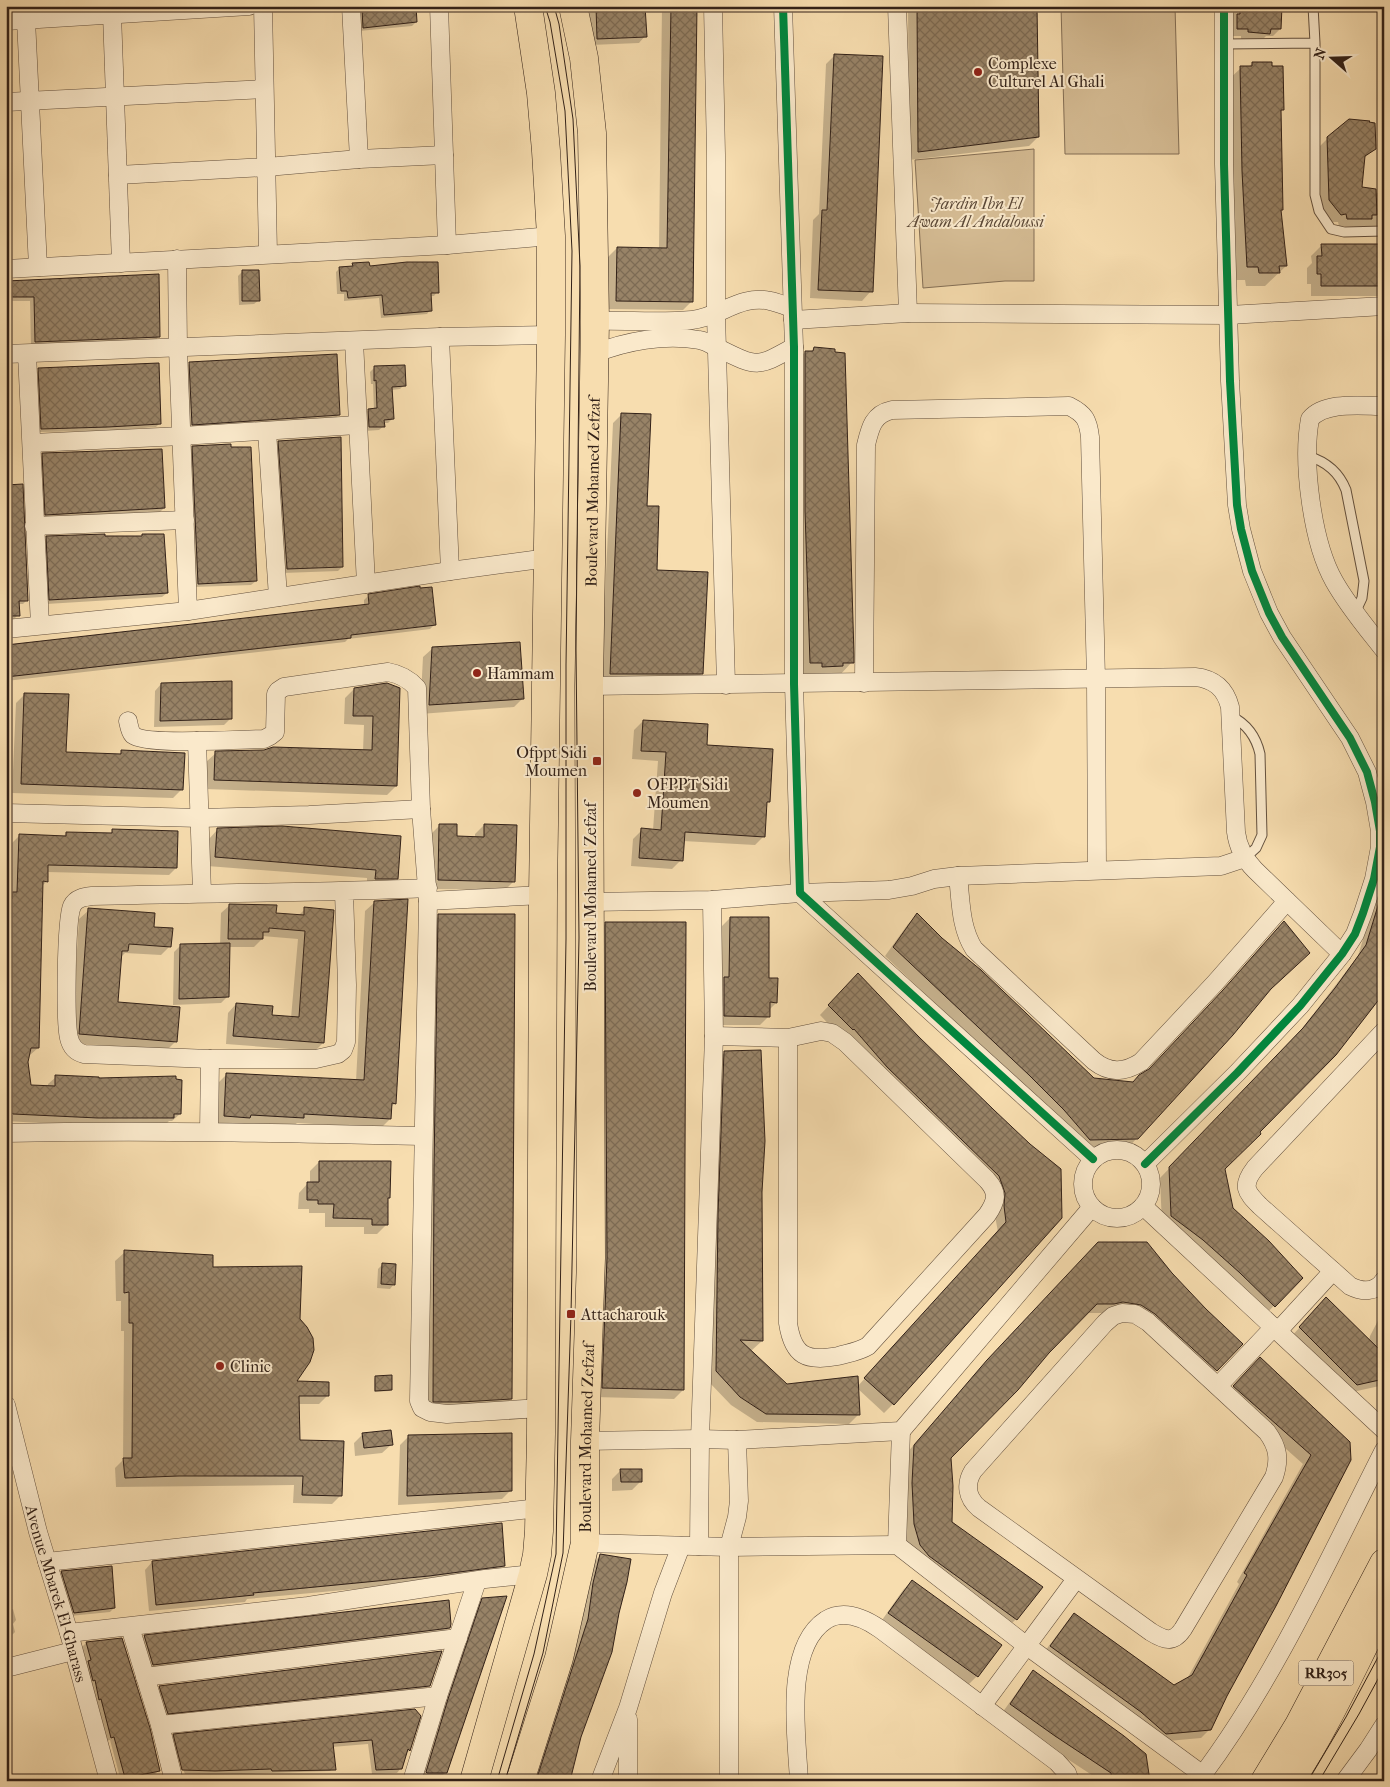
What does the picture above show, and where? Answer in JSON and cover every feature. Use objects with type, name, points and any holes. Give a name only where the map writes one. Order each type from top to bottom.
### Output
[{"type":"main road","points":[[474,1781],[533,1574],[537,1554],[539,1508],[543,895],[547,696],[551,236],[542,93],[528,6]]},
{"type":"main road","name":"Boulevard Mohamed Zefzaf","points":[[520,1781],[559,1658],[585,1543],[585,1441],[592,1258],[589,686],[595,320],[592,133],[584,58],[573,6]]},
{"type":"main road","name":"RR305","points":[[1265,1781],[1299,1725],[1384,1563]]},
{"type":"main road","name":"RR305","points":[[1290,1781],[1316,1738],[1384,1606]]},
{"type":"street","points":[[6,21],[117,11],[249,6]]},
{"type":"street","points":[[262,6],[268,254]]},
{"type":"street","points":[[351,6],[359,159]]},
{"type":"street","points":[[439,6],[447,245]]},
{"type":"street","points":[[713,6],[716,156],[716,314],[726,684]]},
{"type":"street","points":[[783,6],[794,347],[794,684],[800,893],[1093,1159]]},
{"type":"street","points":[[897,6],[908,312]]},
{"type":"street","points":[[1145,1164],[1237,1074],[1288,1020],[1342,954],[1355,934],[1374,879],[1382,831],[1366,772],[1350,738],[1282,637],[1260,592],[1244,548],[1238,505],[1230,381],[1224,164],[1224,6]]},
{"type":"street","points":[[117,11],[115,96],[120,263]]},
{"type":"street","points":[[26,20],[38,267]]},
{"type":"street","points":[[6,102],[264,89]]},
{"type":"street","points":[[118,175],[444,155]]},
{"type":"street","points":[[6,269],[447,245],[551,236]]},
{"type":"street","points":[[177,259],[178,348],[188,611]]},
{"type":"street","points":[[595,320],[693,320],[716,314],[738,303],[749,300],[770,300],[792,314],[908,312],[1229,315],[1384,306]]},
{"type":"street","points":[[6,354],[551,334]]},
{"type":"street","points":[[440,337],[450,571]]},
{"type":"street","points":[[594,354],[615,345],[628,343],[674,339],[700,340],[746,362],[759,364],[767,362],[794,347]]},
{"type":"street","points":[[354,341],[356,425],[366,584]]},
{"type":"street","points":[[27,354],[40,625]]},
{"type":"street","points":[[864,683],[866,445],[875,420],[882,412],[892,410],[1070,406],[1081,412],[1089,423],[1090,437],[1096,679],[1097,870]]},
{"type":"street","points":[[1384,406],[1330,407],[1316,412],[1310,419],[1308,456],[1311,495],[1320,549],[1333,580],[1355,613],[1384,650]]},
{"type":"street","points":[[32,442],[182,436],[356,425]]},
{"type":"street","points":[[267,431],[278,598]]},
{"type":"street","points":[[34,526],[185,520]]},
{"type":"street","points":[[6,629],[188,611],[548,558]]},
{"type":"street","points":[[128,721],[131,732],[140,739],[197,741],[264,739],[275,732],[276,694],[284,687],[388,672],[396,673],[411,681],[417,688],[421,809],[428,895],[419,1401],[422,1408],[430,1412],[447,1414],[541,1408]]},
{"type":"street","points":[[589,686],[1096,679],[1203,678],[1211,680],[1224,691],[1228,698],[1231,716],[1236,832],[1244,858],[1342,954]]},
{"type":"street","points":[[197,741],[202,893]]},
{"type":"street","points":[[6,813],[200,818],[421,809]]},
{"type":"street","points":[[590,902],[712,900],[800,893],[889,890],[912,886],[934,879],[958,876],[1221,866],[1244,858]]},
{"type":"street","points":[[958,876],[963,925],[974,949],[1100,1066],[1117,1071],[1126,1070],[1141,1062],[1215,983],[1286,901]]},
{"type":"street","points":[[344,892],[347,985],[346,1042],[343,1050],[335,1056],[316,1059],[210,1059],[79,1053],[72,1047],[68,1032],[70,918],[75,902],[81,898],[92,896],[202,893],[344,892],[428,895],[543,895]]},
{"type":"street","points":[[699,1546],[700,1439],[714,1036],[712,900]]},
{"type":"street","points":[[1384,1031],[1255,1168],[1247,1181],[1247,1190],[1253,1198],[1350,1286],[1368,1291],[1376,1288],[1384,1280]]},
{"type":"street","points":[[714,1036],[788,1038],[821,1032],[832,1033],[841,1038],[987,1180],[996,1196],[987,1215],[868,1346],[856,1352],[821,1359],[808,1357],[797,1349],[790,1334],[788,1323],[788,1038]]},
{"type":"street","points":[[210,1059],[210,1132]]},
{"type":"street","points":[[6,1133],[102,1131],[423,1136]]},
{"type":"street","points":[[1110,1150],[1119,1150],[1137,1156],[1145,1164],[1150,1174],[1151,1185],[1148,1196],[1142,1206],[1134,1213],[1124,1217],[1112,1217],[1102,1214],[1092,1207],[1084,1192],[1083,1183],[1088,1166],[1093,1159],[1110,1150]]},
{"type":"street","points":[[1142,1206],[1384,1430]]},
{"type":"street","points":[[898,1545],[901,1431],[1092,1207]]},
{"type":"street","points":[[1218,1386],[1333,1270]]},
{"type":"street","points":[[1128,1313],[1142,1317],[1218,1386],[1267,1432],[1274,1441],[1279,1459],[1274,1477],[1181,1633],[1172,1639],[1160,1637],[1076,1578],[975,1504],[967,1490],[968,1480],[973,1471],[1105,1322],[1113,1316],[1128,1313]]},
{"type":"street","name":"Avenue Mbarek El-Gharass","points":[[6,1405],[38,1532],[69,1634],[109,1781]]},
{"type":"street","points":[[585,1441],[737,1440],[901,1431]]},
{"type":"street","points":[[729,1781],[729,1547],[739,1501],[737,1440]]},
{"type":"street","points":[[585,1543],[729,1547],[898,1545],[1200,1778],[1237,1724],[1281,1649],[1384,1450]]},
{"type":"street","points":[[47,1562],[539,1508]]},
{"type":"street","points":[[600,1781],[628,1708],[663,1593],[681,1546]]},
{"type":"street","points":[[69,1634],[308,1606],[533,1574]]},
{"type":"street","points":[[982,1706],[1076,1578]]},
{"type":"street","points":[[412,1781],[438,1696],[477,1581]]},
{"type":"street","points":[[799,1781],[796,1692],[797,1674],[801,1657],[809,1638],[816,1628],[830,1618],[846,1615],[858,1617],[869,1622],[1057,1762],[1067,1773],[1070,1781]]},
{"type":"street","points":[[130,1627],[160,1725],[174,1781]]},
{"type":"street","points":[[146,1677],[458,1638]]},
{"type":"street","points":[[6,1668],[73,1651]]},
{"type":"street","points":[[160,1725],[438,1696]]},
{"type":"street","points":[[628,1708],[628,1781]]},
{"type":"street","points":[[1345,1781],[1384,1725]]},
{"type":"lane","points":[[1313,6],[1315,43],[1315,195],[1319,211],[1331,229],[1344,232],[1384,231]]},
{"type":"lane","points":[[1224,44],[1315,43]]},
{"type":"lane","points":[[1308,456],[1331,467],[1342,481],[1346,490],[1364,581],[1362,598],[1355,613]]},
{"type":"lane","points":[[1231,716],[1251,731],[1260,754],[1262,835],[1256,848],[1244,858]]},
{"type":"green space","points":[[1061,6],[1175,6],[1179,154],[1065,154]]},
{"type":"green space","name":"Jardin Ibn El Awam Al Andaloussi","points":[[1034,149],[1034,281],[1005,281],[923,288],[915,160]]},
{"type":"building","points":[[387,6],[416,6],[417,22],[363,28],[362,9]]},
{"type":"building","points":[[596,6],[645,6],[647,37],[597,39]]},
{"type":"building","points":[[671,6],[697,6],[693,302],[616,301],[617,247],[667,248]]},
{"type":"building","name":"Complexe Culturel Al Ghali","points":[[917,6],[1037,6],[1039,137],[918,152]]},
{"type":"building","points":[[1240,6],[1282,6],[1281,29],[1271,29],[1270,34],[1248,32],[1248,29],[1237,29],[1237,14],[1240,14]]},
{"type":"building","points":[[834,54],[883,56],[873,292],[818,290],[822,210],[827,210]]},
{"type":"building","points":[[1252,62],[1272,62],[1272,66],[1283,66],[1284,110],[1281,110],[1283,210],[1281,210],[1287,266],[1279,266],[1280,273],[1259,273],[1258,267],[1247,267],[1242,171],[1240,66],[1252,66]]},
{"type":"building","points":[[1349,119],[1375,123],[1376,149],[1365,156],[1362,187],[1376,189],[1377,215],[1372,215],[1372,219],[1347,219],[1346,214],[1341,215],[1329,200],[1327,137]]},
{"type":"building","points":[[1321,244],[1384,244],[1384,286],[1321,286],[1321,274],[1317,274],[1317,256],[1322,256]]},
{"type":"building","points":[[369,262],[370,266],[407,262],[438,262],[439,293],[431,293],[432,311],[384,315],[382,295],[348,298],[347,291],[341,291],[339,267],[353,266],[352,263]]},
{"type":"building","points":[[242,270],[259,270],[260,301],[242,301]]},
{"type":"building","points":[[159,274],[160,337],[35,342],[34,297],[6,297],[6,281]]},
{"type":"building","points":[[814,347],[835,349],[835,352],[845,353],[854,663],[843,663],[843,666],[822,667],[822,663],[810,663],[805,511],[805,351],[813,351]]},
{"type":"building","points":[[337,354],[340,415],[192,425],[189,362]]},
{"type":"building","points":[[159,363],[161,424],[41,429],[38,368]]},
{"type":"building","points":[[405,365],[406,386],[392,387],[394,419],[384,420],[385,427],[369,427],[368,409],[377,408],[374,366]]},
{"type":"building","points":[[621,413],[651,414],[647,506],[659,506],[657,570],[708,572],[703,674],[610,674]]},
{"type":"building","points":[[341,437],[343,567],[287,569],[278,441]]},
{"type":"building","points":[[231,444],[231,447],[251,447],[257,581],[198,584],[192,446]]},
{"type":"building","points":[[162,449],[165,508],[45,515],[42,453]]},
{"type":"building","points":[[23,484],[28,601],[19,601],[20,616],[6,616],[6,485]]},
{"type":"building","points":[[105,534],[105,536],[142,536],[142,534],[164,534],[168,593],[49,600],[46,536]]},
{"type":"building","points":[[420,586],[420,588],[432,587],[436,625],[351,635],[351,638],[6,677],[6,645],[369,604],[368,594]]},
{"type":"building","name":"Hammam","points":[[520,642],[524,699],[429,705],[432,647]]},
{"type":"building","points":[[232,681],[232,719],[160,721],[161,683]]},
{"type":"building","points":[[387,683],[400,688],[397,786],[214,780],[215,751],[264,750],[273,747],[372,750],[373,716],[353,716],[354,688]]},
{"type":"building","points":[[24,693],[69,694],[66,752],[121,754],[121,750],[185,753],[183,790],[21,784]]},
{"type":"building","points":[[643,720],[708,724],[707,745],[773,749],[770,802],[767,802],[765,837],[685,832],[683,861],[639,858],[641,828],[661,830],[666,752],[641,751]]},
{"type":"building","points":[[439,824],[457,824],[457,836],[484,837],[484,824],[517,825],[515,882],[438,880]]},
{"type":"building","points":[[282,826],[401,836],[398,879],[375,879],[376,870],[215,857],[217,828]]},
{"type":"building","points":[[112,829],[178,831],[177,868],[48,865],[48,882],[43,881],[39,1048],[31,1048],[28,1062],[31,1085],[55,1086],[55,1075],[99,1078],[176,1076],[176,1079],[182,1080],[181,1114],[174,1114],[174,1118],[98,1118],[13,1114],[6,1107],[6,899],[12,899],[12,892],[17,892],[19,834],[66,836],[66,832],[112,833]]},
{"type":"building","points":[[408,899],[396,1104],[392,1103],[391,1119],[304,1114],[304,1118],[251,1115],[250,1118],[224,1116],[226,1073],[364,1080],[374,901]]},
{"type":"building","points":[[1380,899],[1384,900],[1384,993],[1336,1055],[1225,1169],[1233,1208],[1269,1241],[1303,1278],[1275,1307],[1203,1240],[1171,1216],[1169,1167],[1303,1028],[1335,988],[1366,945]]},
{"type":"building","points":[[229,904],[277,905],[276,913],[304,915],[304,907],[334,910],[324,1043],[233,1036],[236,1003],[273,1006],[272,1015],[299,1017],[305,931],[269,928],[269,932],[263,932],[263,939],[228,939]]},
{"type":"building","points":[[88,908],[155,913],[154,927],[173,928],[171,947],[129,944],[128,951],[122,951],[118,1002],[180,1007],[177,1042],[79,1034]]},
{"type":"building","points":[[917,913],[942,938],[981,970],[1094,1078],[1133,1082],[1139,1075],[1149,1069],[1284,921],[1310,953],[1271,989],[1233,1035],[1138,1139],[1090,1140],[1064,1110],[1029,1075],[893,947]]},
{"type":"building","points":[[438,914],[515,914],[512,1399],[433,1402]]},
{"type":"building","points":[[730,917],[769,917],[769,978],[778,978],[777,1003],[770,1002],[770,1017],[724,1016],[724,977],[729,977]]},
{"type":"building","points":[[605,922],[686,922],[684,1390],[602,1388],[607,1258]]},
{"type":"building","points":[[230,943],[229,997],[179,999],[180,944]]},
{"type":"building","points":[[858,973],[918,1036],[994,1110],[1030,1144],[1061,1169],[1062,1218],[894,1405],[864,1378],[1006,1222],[1005,1193],[999,1176],[887,1067],[854,1029],[828,1005]]},
{"type":"building","points":[[761,1050],[765,1141],[762,1192],[763,1341],[740,1340],[787,1384],[858,1376],[860,1415],[766,1414],[740,1397],[716,1371],[718,1214],[724,1051]]},
{"type":"building","points":[[319,1161],[391,1161],[388,1225],[372,1225],[372,1219],[333,1218],[334,1204],[318,1204],[318,1200],[307,1200],[307,1182],[319,1182]]},
{"type":"building","points":[[1098,1242],[1147,1242],[1172,1273],[1243,1344],[1217,1371],[1155,1314],[1141,1305],[1123,1302],[1097,1304],[1049,1353],[1018,1390],[951,1458],[953,1486],[952,1522],[1043,1587],[1017,1620],[929,1556],[920,1545],[914,1524],[912,1483],[914,1445],[987,1360]]},
{"type":"building","name":"Clinic","points":[[124,1250],[213,1255],[213,1267],[302,1266],[300,1319],[313,1338],[314,1350],[310,1362],[297,1381],[329,1382],[329,1396],[299,1396],[300,1440],[344,1441],[342,1496],[302,1495],[303,1476],[125,1478],[123,1458],[132,1458],[133,1323],[129,1323],[129,1292],[124,1293]]},
{"type":"building","points":[[382,1263],[396,1264],[395,1285],[381,1284]]},
{"type":"building","points":[[1326,1297],[1384,1354],[1384,1379],[1357,1385],[1299,1327]]},
{"type":"building","points":[[1260,1357],[1350,1442],[1351,1460],[1211,1730],[1166,1734],[1141,1712],[1050,1646],[1074,1613],[1174,1685],[1192,1675],[1247,1575],[1244,1573],[1311,1455],[1233,1386]]},
{"type":"building","points":[[392,1375],[392,1390],[375,1391],[375,1376]]},
{"type":"building","points":[[391,1430],[393,1445],[364,1448],[362,1433]]},
{"type":"building","points":[[512,1433],[512,1491],[407,1496],[408,1435]]},
{"type":"building","points":[[620,1469],[642,1469],[642,1482],[621,1482]]},
{"type":"building","points":[[502,1523],[505,1566],[156,1605],[152,1561]]},
{"type":"building","points":[[600,1554],[631,1559],[612,1652],[581,1737],[570,1781],[536,1781],[588,1619],[593,1583]]},
{"type":"building","points":[[112,1566],[115,1608],[74,1613],[61,1571]]},
{"type":"building","points":[[912,1580],[1002,1645],[978,1677],[888,1613]]},
{"type":"building","points":[[507,1596],[447,1773],[427,1773],[448,1699],[482,1598]]},
{"type":"building","points":[[449,1600],[450,1628],[153,1665],[144,1635]]},
{"type":"building","points":[[122,1638],[150,1728],[160,1771],[125,1778],[114,1737],[111,1738],[95,1680],[93,1681],[88,1661],[91,1660],[86,1642]]},
{"type":"building","points":[[442,1651],[430,1686],[168,1714],[159,1686]]},
{"type":"building","points":[[1033,1670],[1146,1754],[1150,1781],[1112,1781],[1111,1773],[1010,1704]]},
{"type":"building","points":[[415,1709],[421,1716],[402,1769],[376,1770],[372,1740],[333,1743],[336,1770],[182,1770],[173,1734]]},
{"type":"tram line","points":[[497,1781],[534,1654],[556,1554],[566,939],[566,665],[572,251],[565,111],[550,22],[545,6]]},
{"type":"tram line","points":[[505,1781],[543,1653],[563,1553],[571,1314],[579,938],[576,649],[580,266],[573,119],[559,24],[554,6]]},
{"type":"tram line","points":[[1308,1781],[1346,1717],[1384,1646]]},
{"type":"tram line","points":[[1319,1781],[1384,1668]]},
{"type":"cycle path","points":[[783,6],[794,347],[794,684],[800,893],[1093,1159]]},
{"type":"cycle path","points":[[1145,1164],[1237,1073],[1300,1006],[1342,954],[1355,934],[1363,913],[1374,879],[1380,847],[1380,831],[1375,802],[1367,772],[1350,738],[1282,637],[1269,613],[1252,571],[1241,529],[1237,505],[1230,381],[1224,164],[1224,6]]},
{"type":"place","name":"Complexe Culturel Al Ghali","points":[[978,72]]},
{"type":"place","name":"Hammam","points":[[477,673]]},
{"type":"place","name":"Ofppt Sidi Moumen","points":[[597,761]]},
{"type":"place","name":"OFPPT Sidi Moumen","points":[[637,793]]},
{"type":"place","name":"Attacharouk","points":[[571,1314]]},
{"type":"place","name":"Clinic","points":[[220,1366]]}]
